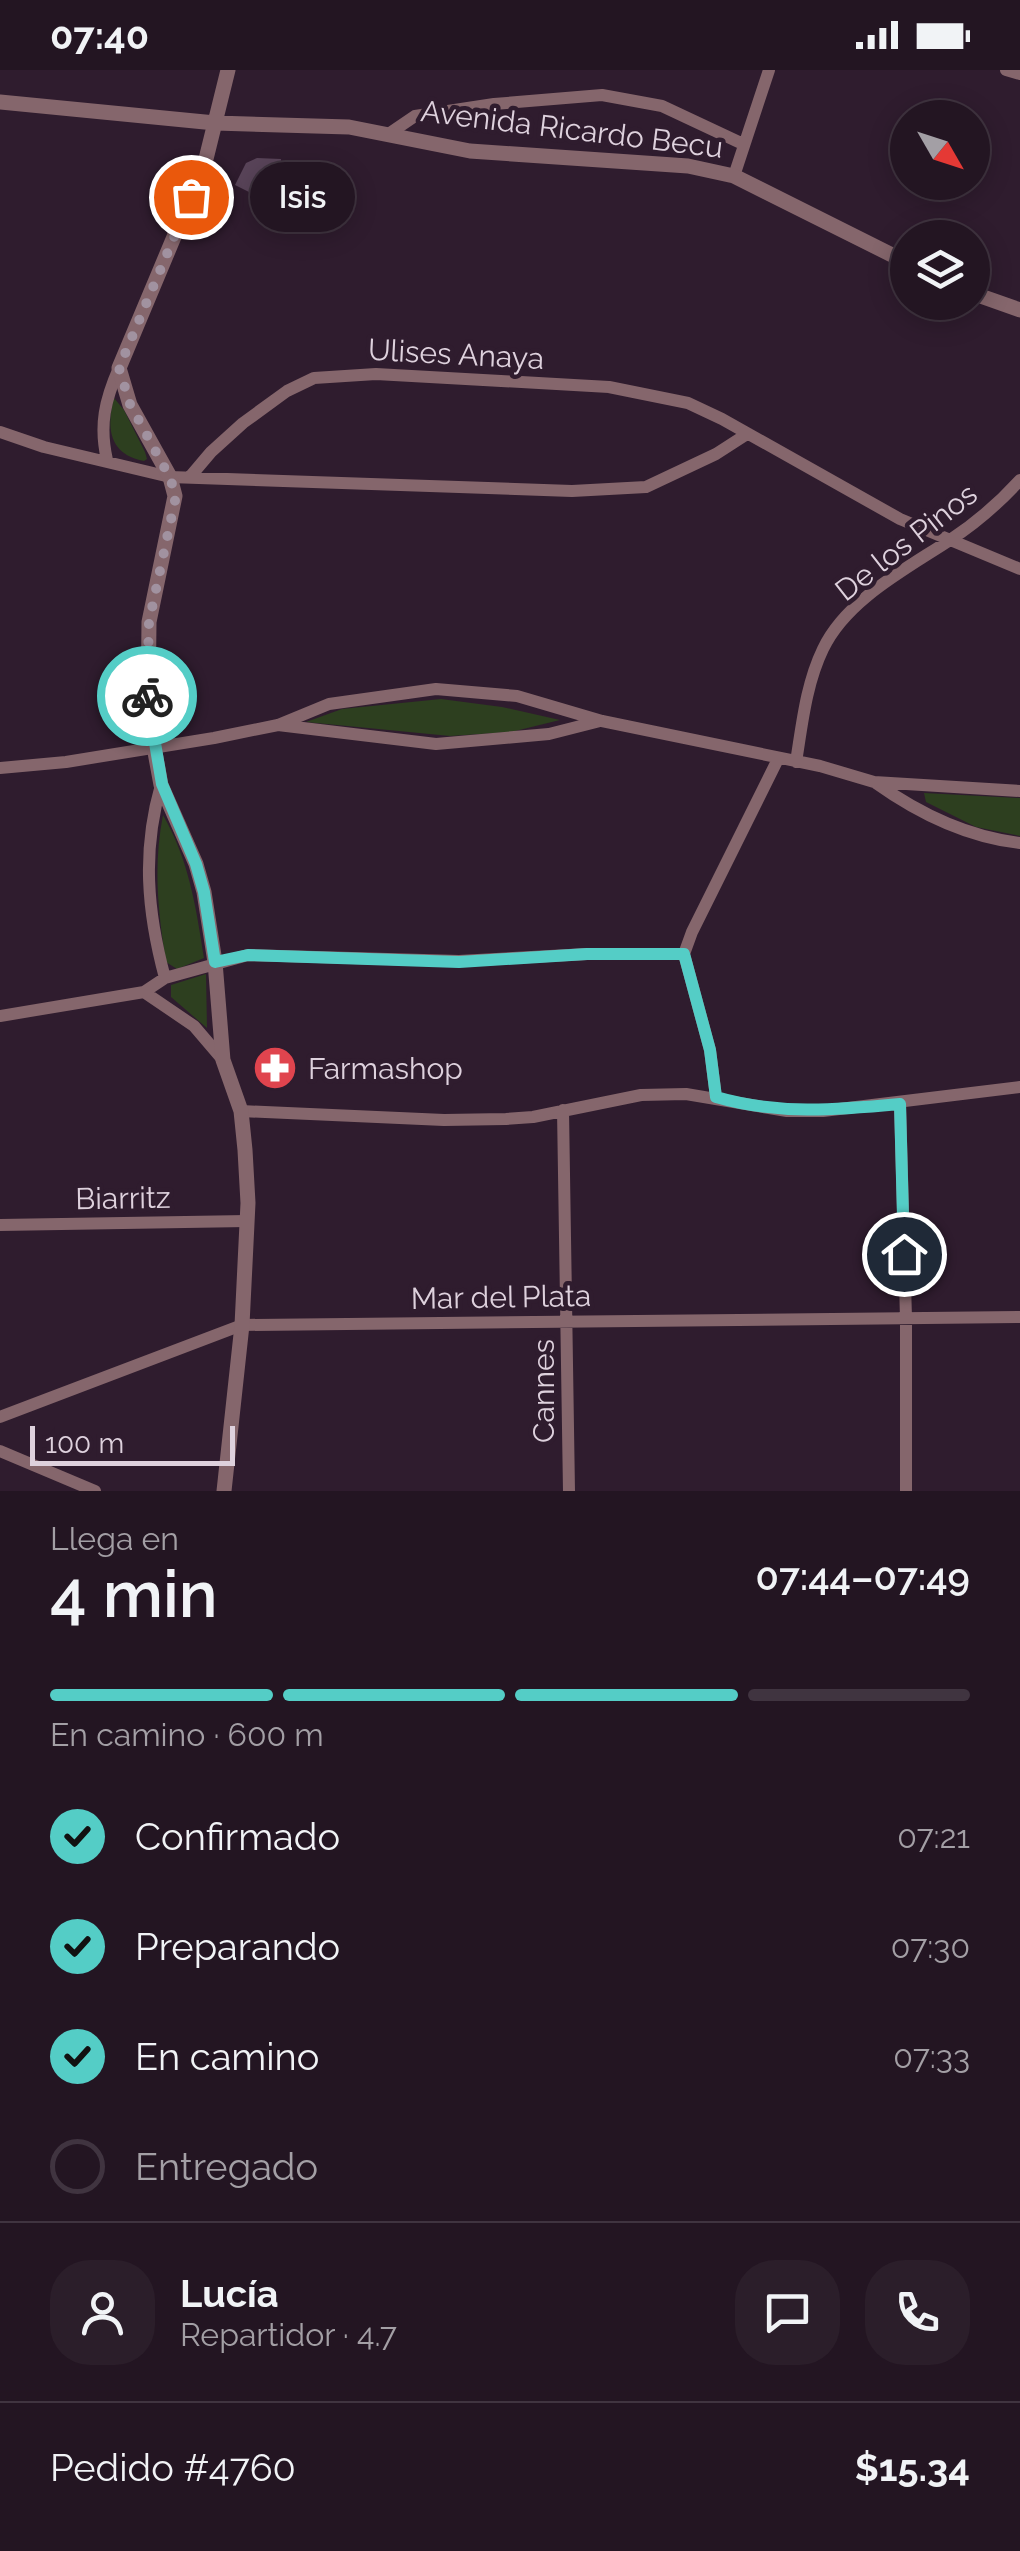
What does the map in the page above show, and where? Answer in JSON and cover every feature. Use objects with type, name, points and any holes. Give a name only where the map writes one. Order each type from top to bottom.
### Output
[{"type":"street","points":[[107,460],[102,416],[106,399],[206,163],[228,70]]},
{"type":"street","points":[[734,176],[769,70]]},
{"type":"street","points":[[1006,70],[1020,74]]},
{"type":"street","name":"Avenida Ricardo Becu","points":[[390,133],[415,116],[494,104],[602,95],[662,106],[744,144]]},
{"type":"street","name":"Avenida Ricardo Becu","points":[[0,102],[215,123],[349,128],[470,151],[688,166],[734,176],[890,254]]},
{"type":"street","points":[[990,299],[1020,310]]},
{"type":"street","points":[[119,368],[130,404],[176,496],[149,622],[148,714],[162,784],[204,892],[224,1060],[241,1111],[247,1221],[242,1325],[224,1491]]},
{"type":"street","name":"Ulises Anaya","points":[[190,478],[210,452],[264,406],[314,378],[348,374],[609,386],[688,403],[900,519],[1020,569]]},
{"type":"street","points":[[0,432],[170,478],[628,490],[676,474],[746,434]]},
{"type":"street","name":"De los Pinos","points":[[796,762],[805,708],[824,646],[880,587],[985,514],[1020,480]]},
{"type":"street","points":[[0,768],[155,748],[278,725],[329,704],[436,688],[518,696],[602,721],[874,782],[1020,790]]},
{"type":"street","points":[[278,725],[436,744],[549,734],[602,721]]},
{"type":"street","points":[[716,1097],[710,1050],[684,954],[778,759]]},
{"type":"street","points":[[874,782],[904,804],[950,824],[989,838],[1020,843]]},
{"type":"street","points":[[162,784],[146,866],[166,978]]},
{"type":"street","points":[[0,1016],[144,992],[166,978],[248,955],[459,962],[587,954],[684,954]]},
{"type":"street","points":[[144,992],[194,1026],[224,1060]]},
{"type":"street","points":[[241,1111],[444,1120],[533,1117],[642,1095],[686,1094],[746,1106],[823,1111],[1020,1088]]},
{"type":"street","points":[[900,1104],[906,1491]]},
{"type":"street","name":"Cannes","points":[[563,1110],[569,1491]]},
{"type":"street","name":"Biarritz","points":[[0,1225],[247,1221]]},
{"type":"street","name":"Mar del Plata","points":[[0,1417],[242,1325],[1020,1316]]},
{"type":"street","points":[[0,1451],[95,1491]]},
{"type":"green space","points":[[114,398],[145,452],[144,461],[123,452],[113,438],[110,420]]},
{"type":"green space","points":[[441,699],[560,720],[511,732],[450,736],[306,722],[342,709]]},
{"type":"green space","points":[[924,793],[1020,798],[1020,836],[976,827],[926,802]]},
{"type":"green space","points":[[163,815],[185,867],[204,958],[177,969],[166,962],[159,907],[157,871]]},
{"type":"green space","points":[[206,974],[207,1028],[171,997],[171,985]]},
{"type":"building","points":[[257,158],[281,159],[280,175],[270,175],[269,185],[253,184],[249,192],[235,185],[246,163]]},
{"type":"way so far","points":[[147,696],[149,622],[176,496],[130,404],[119,368],[191,197]]},
{"type":"place","name":"Isis","points":[[191,197]]},
{"type":"place","name":"Farmashop","points":[[275,1068]]},
{"type":"route","points":[[147,696],[162,784],[196,864],[215,962],[248,955],[459,962],[587,954],[684,954],[710,1050],[716,1097],[746,1106],[787,1111],[900,1104],[904,1254]]}]
